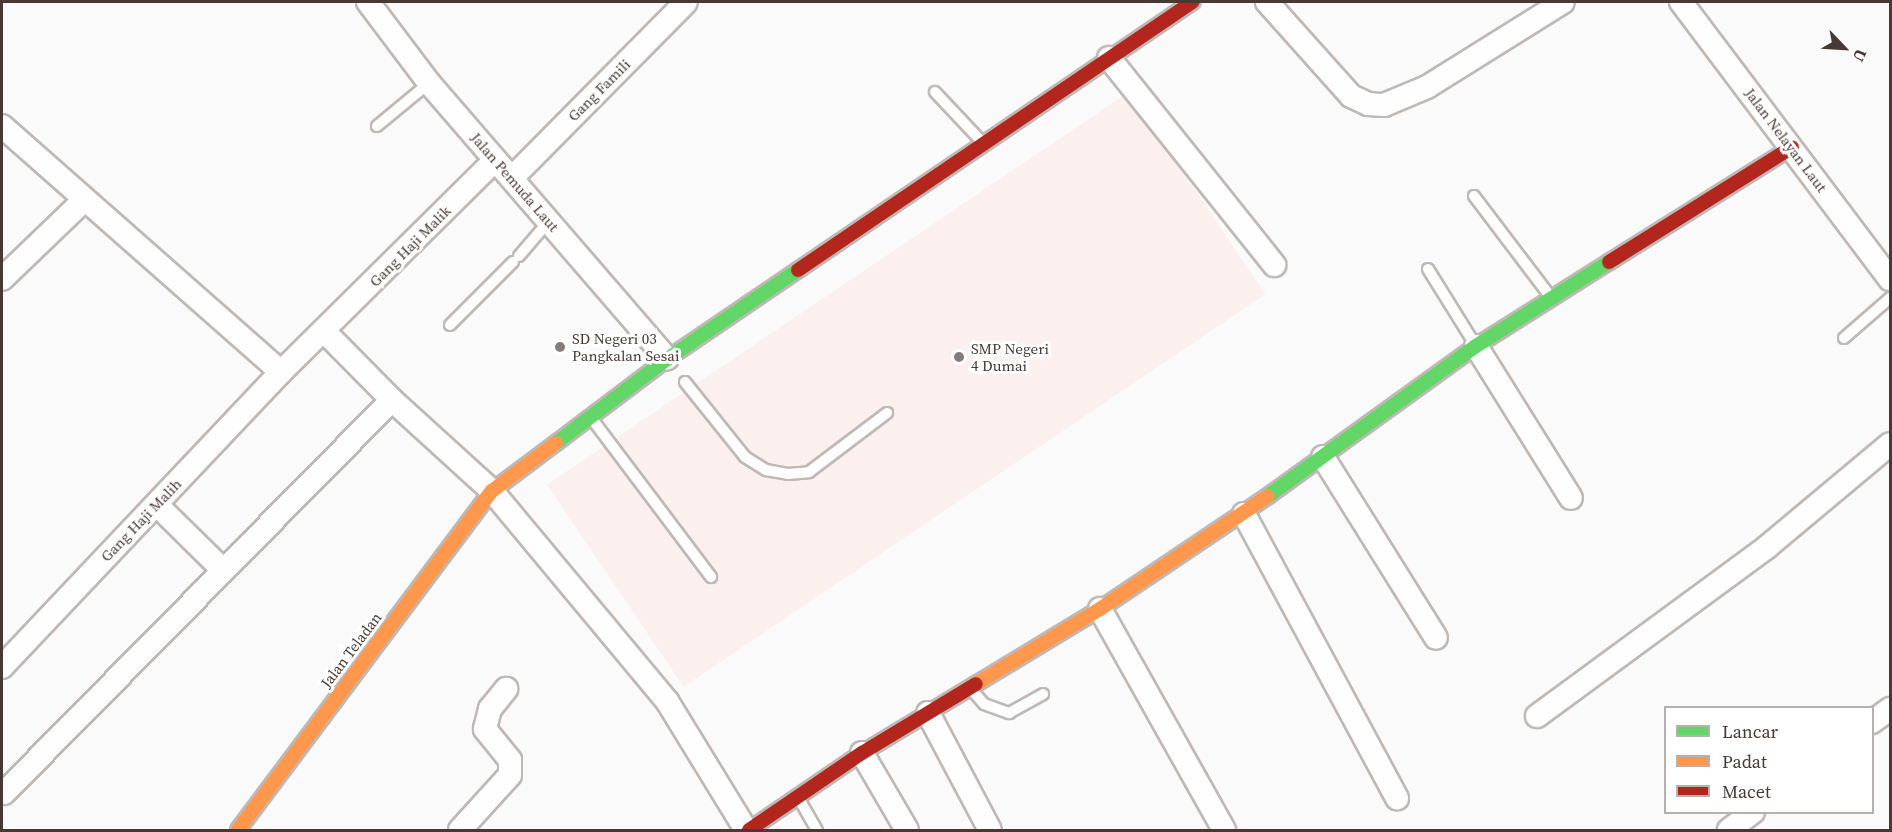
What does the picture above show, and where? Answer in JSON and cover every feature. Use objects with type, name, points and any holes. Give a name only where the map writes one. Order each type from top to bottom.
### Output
[{"type":"street","name":"Jalan Pemuda Laut","points":[[368,2],[429,83],[672,365]]},
{"type":"street","name":"Gang Famili","points":[[512,178],[686,2]]},
{"type":"street","name":"Jalan Teladan","points":[[238,831],[492,491],[590,416],[672,365],[983,143],[1192,2]]},
{"type":"street","points":[[1267,2],[1351,96],[1368,104],[1384,105],[1427,87],[1563,2]]},
{"type":"street","name":"Jalan Nelayan Laut","points":[[1681,2],[1890,279]]},
{"type":"street","points":[[1109,58],[1274,265]]},
{"type":"street","points":[[2,126],[280,372]]},
{"type":"street","points":[[324,332],[392,400],[492,491],[667,701],[747,831],[862,753],[969,686],[1101,609],[1245,514],[1476,346],[1792,147]]},
{"type":"street","name":"Gang Haji Malik","points":[[280,372],[324,332],[495,160]]},
{"type":"street","points":[[2,279],[84,200]]},
{"type":"street","points":[[1476,346],[1571,498]]},
{"type":"street","name":"Gang Haji Malih","points":[[2,667],[280,372]]},
{"type":"street","points":[[4,793],[222,569],[392,400]]},
{"type":"street","points":[[1537,716],[1767,547],[1890,444]]},
{"type":"street","points":[[1323,457],[1436,638]]},
{"type":"street","points":[[157,505],[222,569]]},
{"type":"street","points":[[1245,514],[1397,798]]},
{"type":"street","points":[[1101,609],[1224,831]]},
{"type":"street","points":[[460,831],[510,775],[510,760],[485,729],[490,710],[507,689]]},
{"type":"street","points":[[1874,721],[1890,709]]},
{"type":"street","points":[[928,713],[990,831]]},
{"type":"street","points":[[862,753],[907,831]]},
{"type":"street","points":[[1729,831],[1752,814]]},
{"type":"lane","points":[[377,126],[429,83]]},
{"type":"lane","points":[[935,92],[983,143]]},
{"type":"lane","points":[[1474,196],[1553,299]]},
{"type":"lane","points":[[450,325],[516,259],[549,221]]},
{"type":"lane","points":[[1428,269],[1476,346]]},
{"type":"lane","points":[[1844,338],[1890,298]]},
{"type":"lane","points":[[685,382],[745,457],[766,470],[788,474],[808,471],[887,413]]},
{"type":"lane","points":[[590,416],[711,577]]},
{"type":"lane","points":[[969,686],[984,704],[998,712],[1009,713],[1043,694]]},
{"type":"lane","points":[[797,796],[817,831]]},
{"type":"shaded area","name":"SMP Negeri 4 Dumai","points":[[1129,92],[1265,294],[683,687],[547,485]]},
{"type":"traffic: fast","points":[[1268,496],[1476,346],[1609,262]]},
{"type":"traffic: fast","points":[[556,443],[667,359],[798,270]]},
{"type":"traffic: slow","points":[[238,830],[492,491],[556,443]]},
{"type":"traffic: slow","points":[[976,684],[1100,609],[1268,496]]},
{"type":"traffic: jam","points":[[798,270],[1192,2]]},
{"type":"traffic: jam","points":[[1609,262],[1792,147]]},
{"type":"traffic: jam","points":[[749,830],[862,753],[976,684]]},
{"type":"place","name":"SD Negeri 03 Pangkalan Sesai","points":[[560,347]]},
{"type":"place","name":"SMP Negeri 4 Dumai","points":[[959,357]]}]
